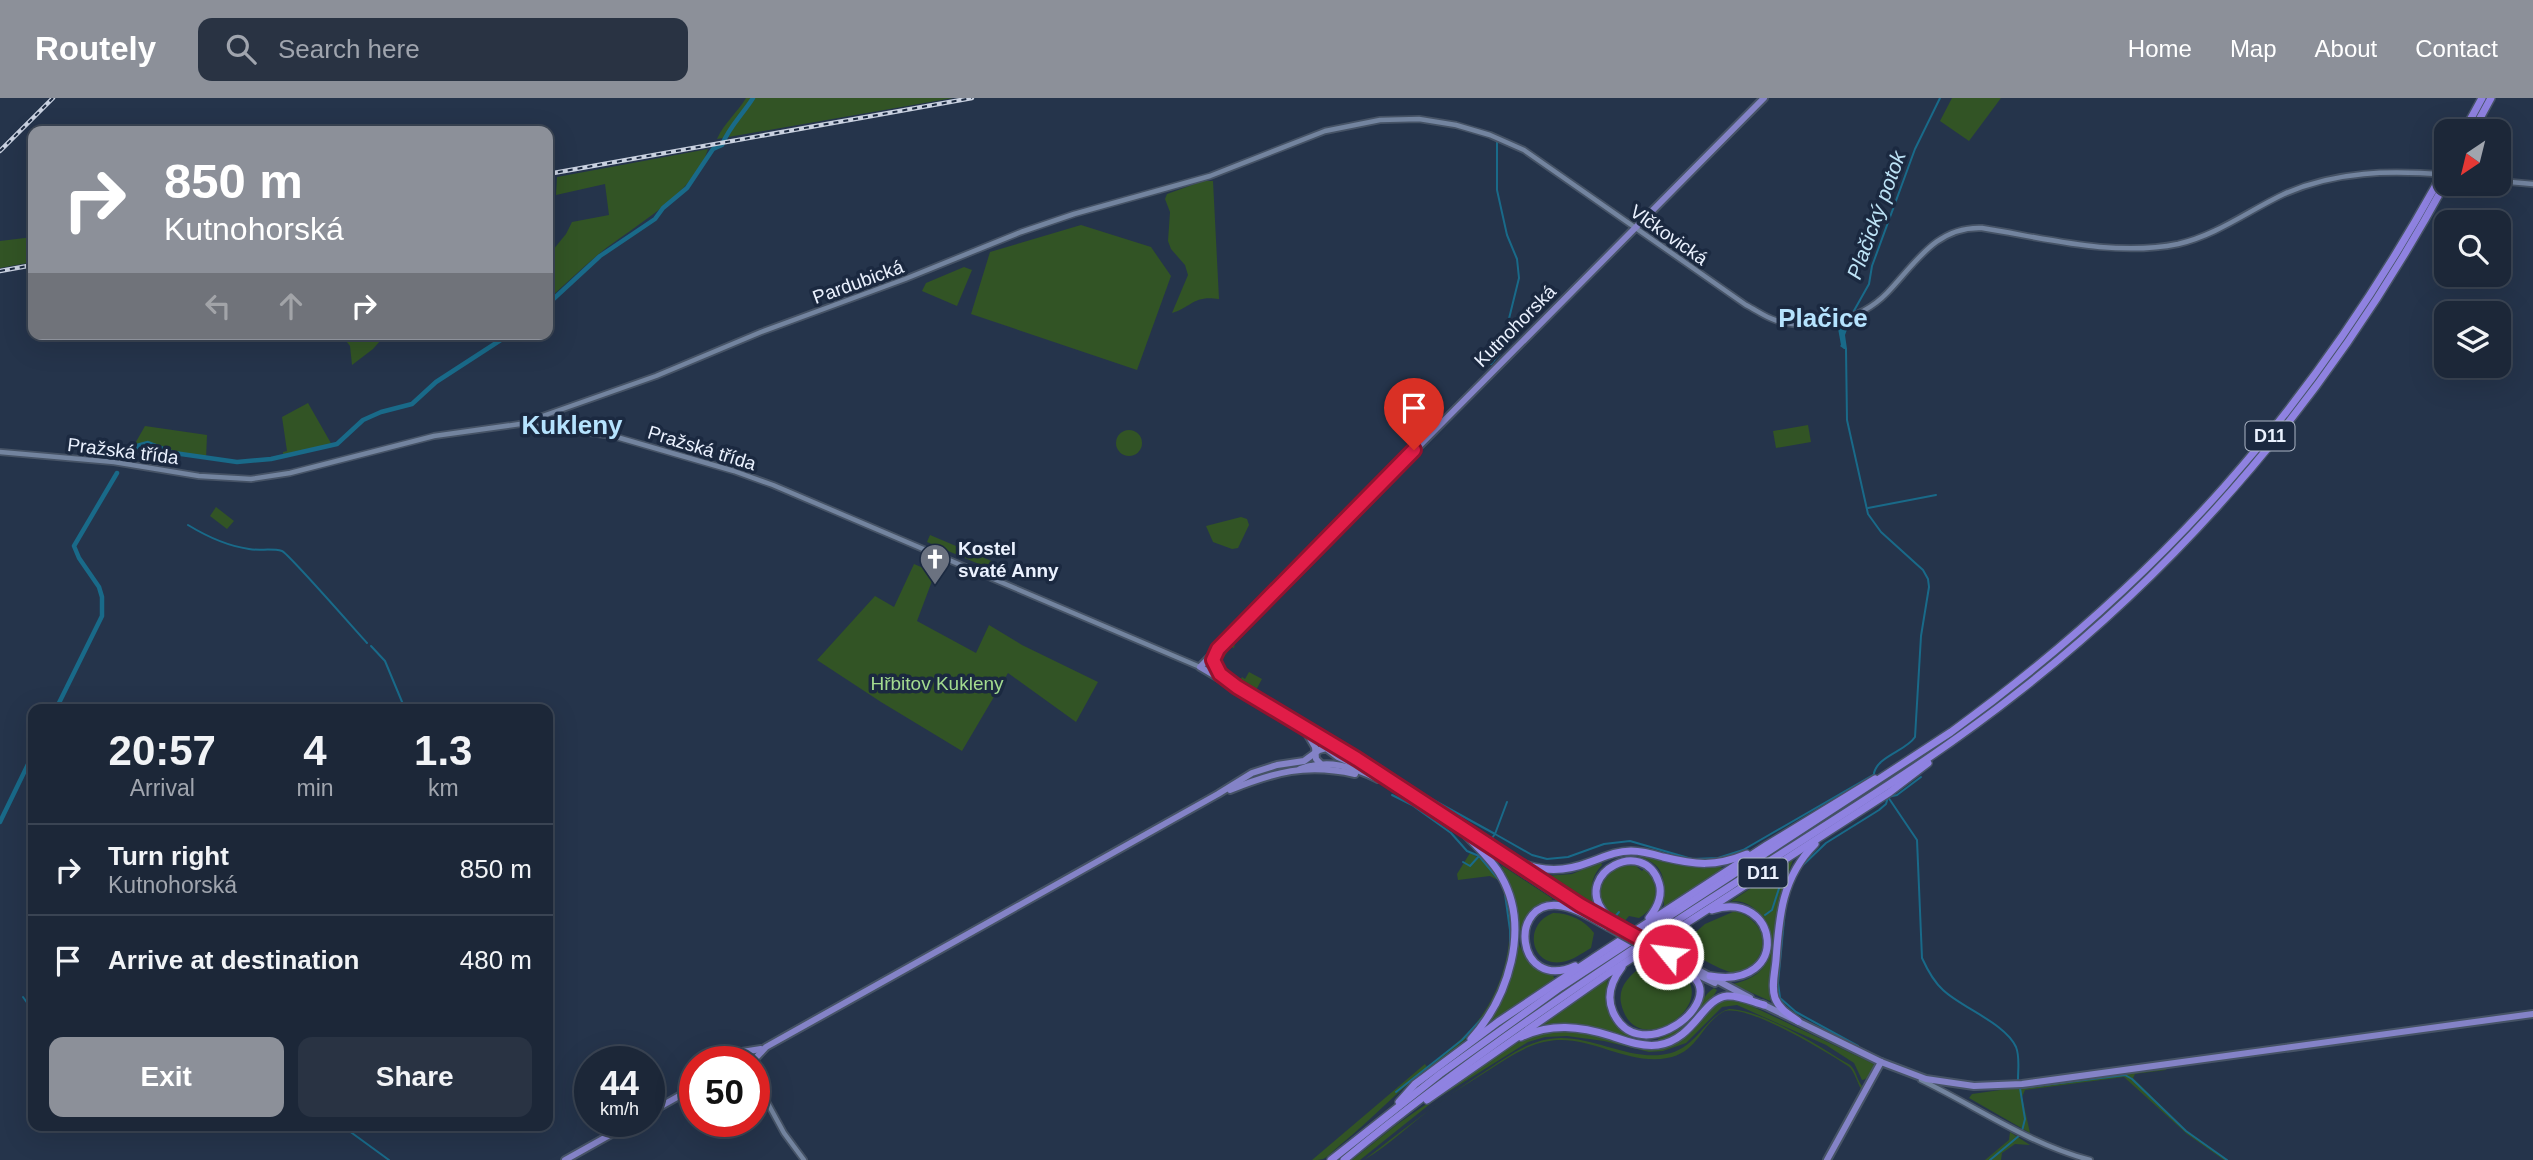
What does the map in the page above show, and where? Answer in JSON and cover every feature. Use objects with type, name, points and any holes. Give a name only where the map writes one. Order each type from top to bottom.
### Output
[{"type":"highway","points":[[2471,119],[2482,98]]},
{"type":"highway","points":[[2480,119],[2491,98]]},
{"type":"highway","name":"D11","points":[[1884,784],[1910,761],[1996,699],[2064,645],[2131,585],[2205,510],[2271,434],[2338,344],[2434,196]]},
{"type":"highway","name":"D11","points":[[1331,1160],[1440,1074],[1551,994],[1973,726],[2019,692],[2098,626],[2181,547],[2241,482],[2312,394],[2345,349],[2412,244],[2436,196]]},
{"type":"highway","points":[[1503,855],[1528,867],[1561,871],[1612,853],[1633,851],[1688,863],[1713,864],[1740,857],[1767,845],[1884,784]]},
{"type":"highway","name":"D11","points":[[1631,959],[1828,832],[1872,791]]},
{"type":"highway","name":"D11","points":[[1343,1160],[1507,1034],[1872,791]]},
{"type":"highway","points":[[1798,1021],[1779,1006],[1774,996],[1781,904],[1796,867],[1828,832]]},
{"type":"highway","points":[[1447,1061],[1473,1037],[1493,1009],[1506,980],[1513,947],[1512,911],[1505,884],[1494,864],[1466,835]]},
{"type":"highway","points":[[1376,1124],[1415,1084],[1498,1022],[1767,845]]},
{"type":"highway","points":[[1612,924],[1599,905],[1598,884],[1603,873],[1612,865],[1632,861],[1651,870],[1660,889],[1656,909],[1641,926]]},
{"type":"highway","points":[[1595,957],[1569,969],[1545,968],[1535,962],[1525,947],[1524,936],[1528,923],[1539,910],[1561,906],[1629,933]]},
{"type":"highway","points":[[1699,915],[1723,907],[1744,908],[1758,918],[1767,937],[1764,957],[1752,972],[1734,978],[1710,976]]},
{"type":"highway","points":[[1394,1120],[1452,1084],[1631,959]]},
{"type":"highway","points":[[1631,959],[1615,977],[1611,1004],[1622,1025],[1644,1035],[1657,1035],[1674,1028],[1697,1001],[1700,990],[1697,981],[1675,964]]},
{"type":"highway","points":[[1505,1045],[1536,1031],[1566,1027],[1591,1030],[1641,1045],[1656,1045],[1681,1037],[1718,999],[1733,996],[1764,1005]]},
{"type":"main road","name":"Kutnohorská","points":[[1200,667],[1764,98]]},
{"type":"main road","points":[[1218,649],[1213,660],[1216,668],[1237,687]]},
{"type":"main road","points":[[1200,667],[1357,759],[1530,879],[1665,955],[1881,1062],[1926,1079],[1959,1085],[2022,1084],[2533,1014]]},
{"type":"main road","points":[[1297,724],[1329,750],[1391,785],[1612,924]]},
{"type":"main road","points":[[1297,724],[1311,739],[1316,759],[1324,763],[1339,764],[1391,785]]},
{"type":"main road","points":[[768,1046],[1252,773],[1277,765],[1304,761],[1321,748],[1329,750]]},
{"type":"main road","points":[[1218,794],[1262,777],[1324,763],[1331,759],[1329,750]]},
{"type":"main road","points":[[1300,769],[1345,772],[1391,785]]},
{"type":"main road","points":[[1629,933],[1675,964],[1733,989]]},
{"type":"main road","points":[[1827,1160],[1881,1062]]},
{"type":"main road","points":[[565,1160],[606,1137]]},
{"type":"street","name":"Vlčkovická","points":[[1302,139],[1351,124],[1401,119],[1456,125],[1498,138],[1547,165],[1733,297],[1769,318],[1782,322],[1811,324],[1828,323],[1850,316],[1882,297],[1916,259],[1938,240],[1968,228],[2137,249],[2196,238],[2225,227],[2284,195],[2322,181],[2363,173],[2404,171],[2434,174]]},
{"type":"street","name":"Pardubická","points":[[520,424],[654,377],[761,332],[905,279],[1021,232],[1074,214],[1210,176],[1302,139]]},
{"type":"street","points":[[2511,182],[2533,184]]},
{"type":"street","name":"Pražská třída","points":[[0,452],[114,462],[199,476],[251,479],[330,464],[434,436],[520,424],[612,436],[752,477],[1200,667]]},
{"type":"street","points":[[1901,1070],[1967,1102],[2028,1137],[2090,1160]]},
{"type":"street","points":[[1959,1085],[1961,1096],[1967,1102]]},
{"type":"street","points":[[770,1107],[784,1133],[804,1160]]},
{"type":"green space","points":[[746,98],[953,98],[717,139]]},
{"type":"green space","points":[[1952,98],[2001,98],[1969,141],[1940,121]]},
{"type":"green space","points":[[708,149],[691,180],[678,194],[600,253],[553,295],[553,250],[572,222],[609,215],[605,184],[556,195],[557,177]]},
{"type":"green space","points":[[1203,181],[1213,181],[1219,299],[1198,300],[1172,313],[1188,275],[1185,265],[1171,249],[1168,241],[1170,212],[1165,199],[1167,194]]},
{"type":"green space","points":[[1081,225],[1151,247],[1171,276],[1137,370],[971,314],[990,252]]},
{"type":"green space","points":[[28,238],[28,263],[0,268],[0,241]]},
{"type":"green space","points":[[964,267],[972,270],[957,306],[922,291],[926,283]]},
{"type":"green space","points":[[346,340],[381,340],[352,365],[350,346]]},
{"type":"green space","points":[[308,403],[332,445],[283,456],[283,452],[287,451],[282,417]]},
{"type":"green space","points":[[1808,425],[1811,442],[1776,448],[1773,431]]},
{"type":"green space","points":[[145,426],[207,435],[206,459],[176,455],[146,444],[140,446],[132,455],[129,454]]},
{"type":"green space","points":[[1129,430],[1138,434],[1142,443],[1138,452],[1129,456],[1120,452],[1116,443],[1120,434]]},
{"type":"green space","points":[[216,507],[234,521],[227,529],[210,516]]},
{"type":"green space","points":[[1241,517],[1247,519],[1249,525],[1238,548],[1232,549],[1213,542],[1206,526]]},
{"type":"green space","points":[[930,535],[1008,568],[1007,576],[927,542]]},
{"type":"green space","name":"Hřbitov Kukleny","points":[[914,564],[935,573],[917,621],[976,653],[989,625],[1022,645],[1098,682],[1076,722],[1008,673],[962,751],[817,660],[875,596],[894,607]]},
{"type":"green space","points":[[1233,641],[1234,648],[1231,647],[1222,660],[1225,672],[1240,680],[1242,677],[1245,679],[1249,672],[1262,679],[1256,690],[1262,693],[1239,686],[1221,670],[1217,656]]},
{"type":"green space","points":[[1470,853],[1491,868],[1504,888],[1511,911],[1512,936],[1500,987],[1474,1030],[1457,1047],[1399,1092],[1327,1157],[1312,1160],[1425,1064],[1427,1067],[1457,1043],[1476,1023],[1491,1001],[1508,949],[1509,913],[1498,880],[1490,876],[1458,880],[1457,874]]},
{"type":"green space","points":[[1632,853],[1687,866],[1720,866],[1723,869],[1664,907],[1662,874],[1652,863]]},
{"type":"green space","points":[[1793,860],[1779,898],[1770,1001],[1732,984],[1753,977],[1765,965],[1770,950],[1770,935],[1755,909],[1743,902],[1730,902]]},
{"type":"green space","points":[[1601,862],[1592,886],[1594,908],[1543,876],[1572,874]]},
{"type":"green space","points":[[1501,865],[1553,899],[1528,915],[1520,932],[1513,891]]},
{"type":"green space","points":[[1623,865],[1636,866],[1642,871],[1644,869],[1653,881],[1655,895],[1651,908],[1646,913],[1639,918],[1629,916],[1622,924],[1606,910],[1600,894],[1606,878]]},
{"type":"green space","points":[[1735,911],[1757,926],[1763,940],[1759,957],[1748,969],[1739,973],[1726,971],[1680,946],[1705,924]]},
{"type":"green space","points":[[1553,913],[1571,916],[1586,924],[1594,933],[1591,948],[1562,962],[1551,962],[1543,958],[1537,952],[1534,935],[1543,919]]},
{"type":"green space","points":[[1518,941],[1530,962],[1539,970],[1552,974],[1555,979],[1485,1028],[1507,987]]},
{"type":"green space","points":[[1663,965],[1683,974],[1691,987],[1690,1001],[1683,1013],[1670,1023],[1656,1029],[1641,1029],[1629,1021],[1621,1003],[1621,992],[1629,978],[1641,967],[1653,971]]},
{"type":"green space","points":[[1608,979],[1606,1000],[1609,1014],[1633,1039],[1575,1025],[1538,1027]]},
{"type":"green space","points":[[1714,988],[1717,990],[1713,998],[1700,1014],[1676,1034],[1658,1041],[1686,1022]]},
{"type":"green space","points":[[1728,998],[1741,1001],[1874,1064],[1870,1074],[1862,1080],[1854,1063],[1826,1045],[1737,1005],[1722,1007],[1686,1043],[1663,1051],[1649,1052],[1604,1041],[1567,1036],[1545,1037],[1528,1042],[1435,1100],[1360,1160],[1352,1160],[1396,1125],[1506,1049],[1530,1036],[1558,1029],[1667,1046],[1685,1036],[1712,1008]]},
{"type":"green space","points":[[1729,1009],[1755,1014],[1815,1044],[1851,1066],[1862,1086],[1861,1089],[1850,1068],[1786,1030],[1749,1014],[1723,1012]]},
{"type":"green space","points":[[1723,1012],[1686,1050],[1667,1058],[1639,1058],[1571,1040],[1547,1041],[1529,1047],[1452,1094],[1502,1060],[1540,1041],[1575,1039],[1630,1053],[1671,1053],[1688,1044]]},
{"type":"green space","points":[[2166,1067],[2166,1070],[2135,1074],[2133,1078],[2187,1131],[2228,1160],[2224,1160],[2187,1134],[2124,1077],[2025,1090],[2022,1097],[2030,1133],[1969,1098],[1972,1094]]},
{"type":"green space","points":[[1426,1112],[1383,1147],[1364,1160],[1408,1126]]},
{"type":"green space","points":[[2010,1132],[2030,1145],[2015,1144],[2002,1153],[2001,1160],[1985,1160],[2009,1140]]},
{"type":"water","points":[[1851,319],[1845,335],[1847,349],[1844,349],[1840,346],[1837,323]]},
{"type":"waterway","points":[[553,299],[600,256],[655,219],[663,208],[687,188],[713,149],[722,145],[753,98]]},
{"type":"waterway","name":"Plačický potok","points":[[1851,316],[1869,284],[1872,266],[1915,149],[1940,98]]},
{"type":"waterway","points":[[1491,364],[1500,353],[1519,278],[1517,259],[1507,235],[1497,190],[1497,140]]},
{"type":"waterway","points":[[130,455],[137,446],[148,443],[174,453],[237,462],[271,459],[337,444],[363,420],[412,404],[436,382],[501,340]]},
{"type":"waterway","name":"Plačický potok","points":[[1846,349],[1847,420],[1868,514],[1881,532],[1923,570],[1929,587],[1921,636],[1915,737],[1881,762],[1874,773],[1875,778]]},
{"type":"waterway","points":[[58,704],[102,616],[99,587],[74,546],[117,473]]},
{"type":"waterway","points":[[1868,508],[1936,495]]},
{"type":"waterway","points":[[188,525],[233,546],[282,551],[367,643]]},
{"type":"waterway","points":[[371,646],[385,661],[403,704]]},
{"type":"waterway","points":[[0,822],[28,764]]},
{"type":"waterway","points":[[1492,838],[1495,834],[1532,855],[1547,859],[1568,857],[1604,844],[1630,841],[1692,859],[1718,858],[1743,850],[1873,775]]},
{"type":"waterway","points":[[1802,866],[1826,843],[1879,810],[1886,804],[1888,797],[1897,795],[1921,777]]},
{"type":"waterway","points":[[1399,781],[1495,834],[1507,802]]},
{"type":"waterway","points":[[1392,795],[1412,805],[1451,833],[1467,851],[1479,856],[1499,880]]},
{"type":"waterway","name":"Plačický potok","points":[[1888,797],[1917,840],[1922,958],[1933,979],[1943,990],[2003,1030],[2010,1038],[2018,1055],[2018,1079]]},
{"type":"waterway","points":[[1463,862],[1470,866],[1480,855]]},
{"type":"waterway","points":[[1765,915],[1772,910],[1784,873],[1789,874]]},
{"type":"waterway","points":[[1505,894],[1510,948]]},
{"type":"waterway","points":[[1785,910],[1778,983],[1780,998],[1796,1012],[1858,1046]]},
{"type":"waterway","points":[[1614,918],[1619,912]]},
{"type":"waterway","points":[[23,997],[28,1004]]},
{"type":"waterway","points":[[1396,1092],[1462,1040],[1485,1015]]},
{"type":"waterway","points":[[2022,1131],[2025,1119],[2020,1088],[2125,1075],[2186,1131],[2227,1160]]},
{"type":"waterway","points":[[349,1131],[389,1160]]},
{"type":"waterway","name":"Plačický potok","points":[[1990,1160],[2020,1135]]},
{"type":"railway","points":[[0,151],[53,98]]},
{"type":"railway","points":[[553,173],[972,98]]},
{"type":"railway","points":[[0,271],[28,266]]},
{"type":"place","name":"Kostel svaté Anny","points":[[935,586]]},
{"type":"district","name":"Plačice","points":[[1823,318]]},
{"type":"district","name":"Kukleny","points":[[572,425]]},
{"type":"route","points":[[1414,450],[1218,649],[1213,660],[1216,668],[1237,687],[1357,759],[1518,866],[1668,954]]}]
